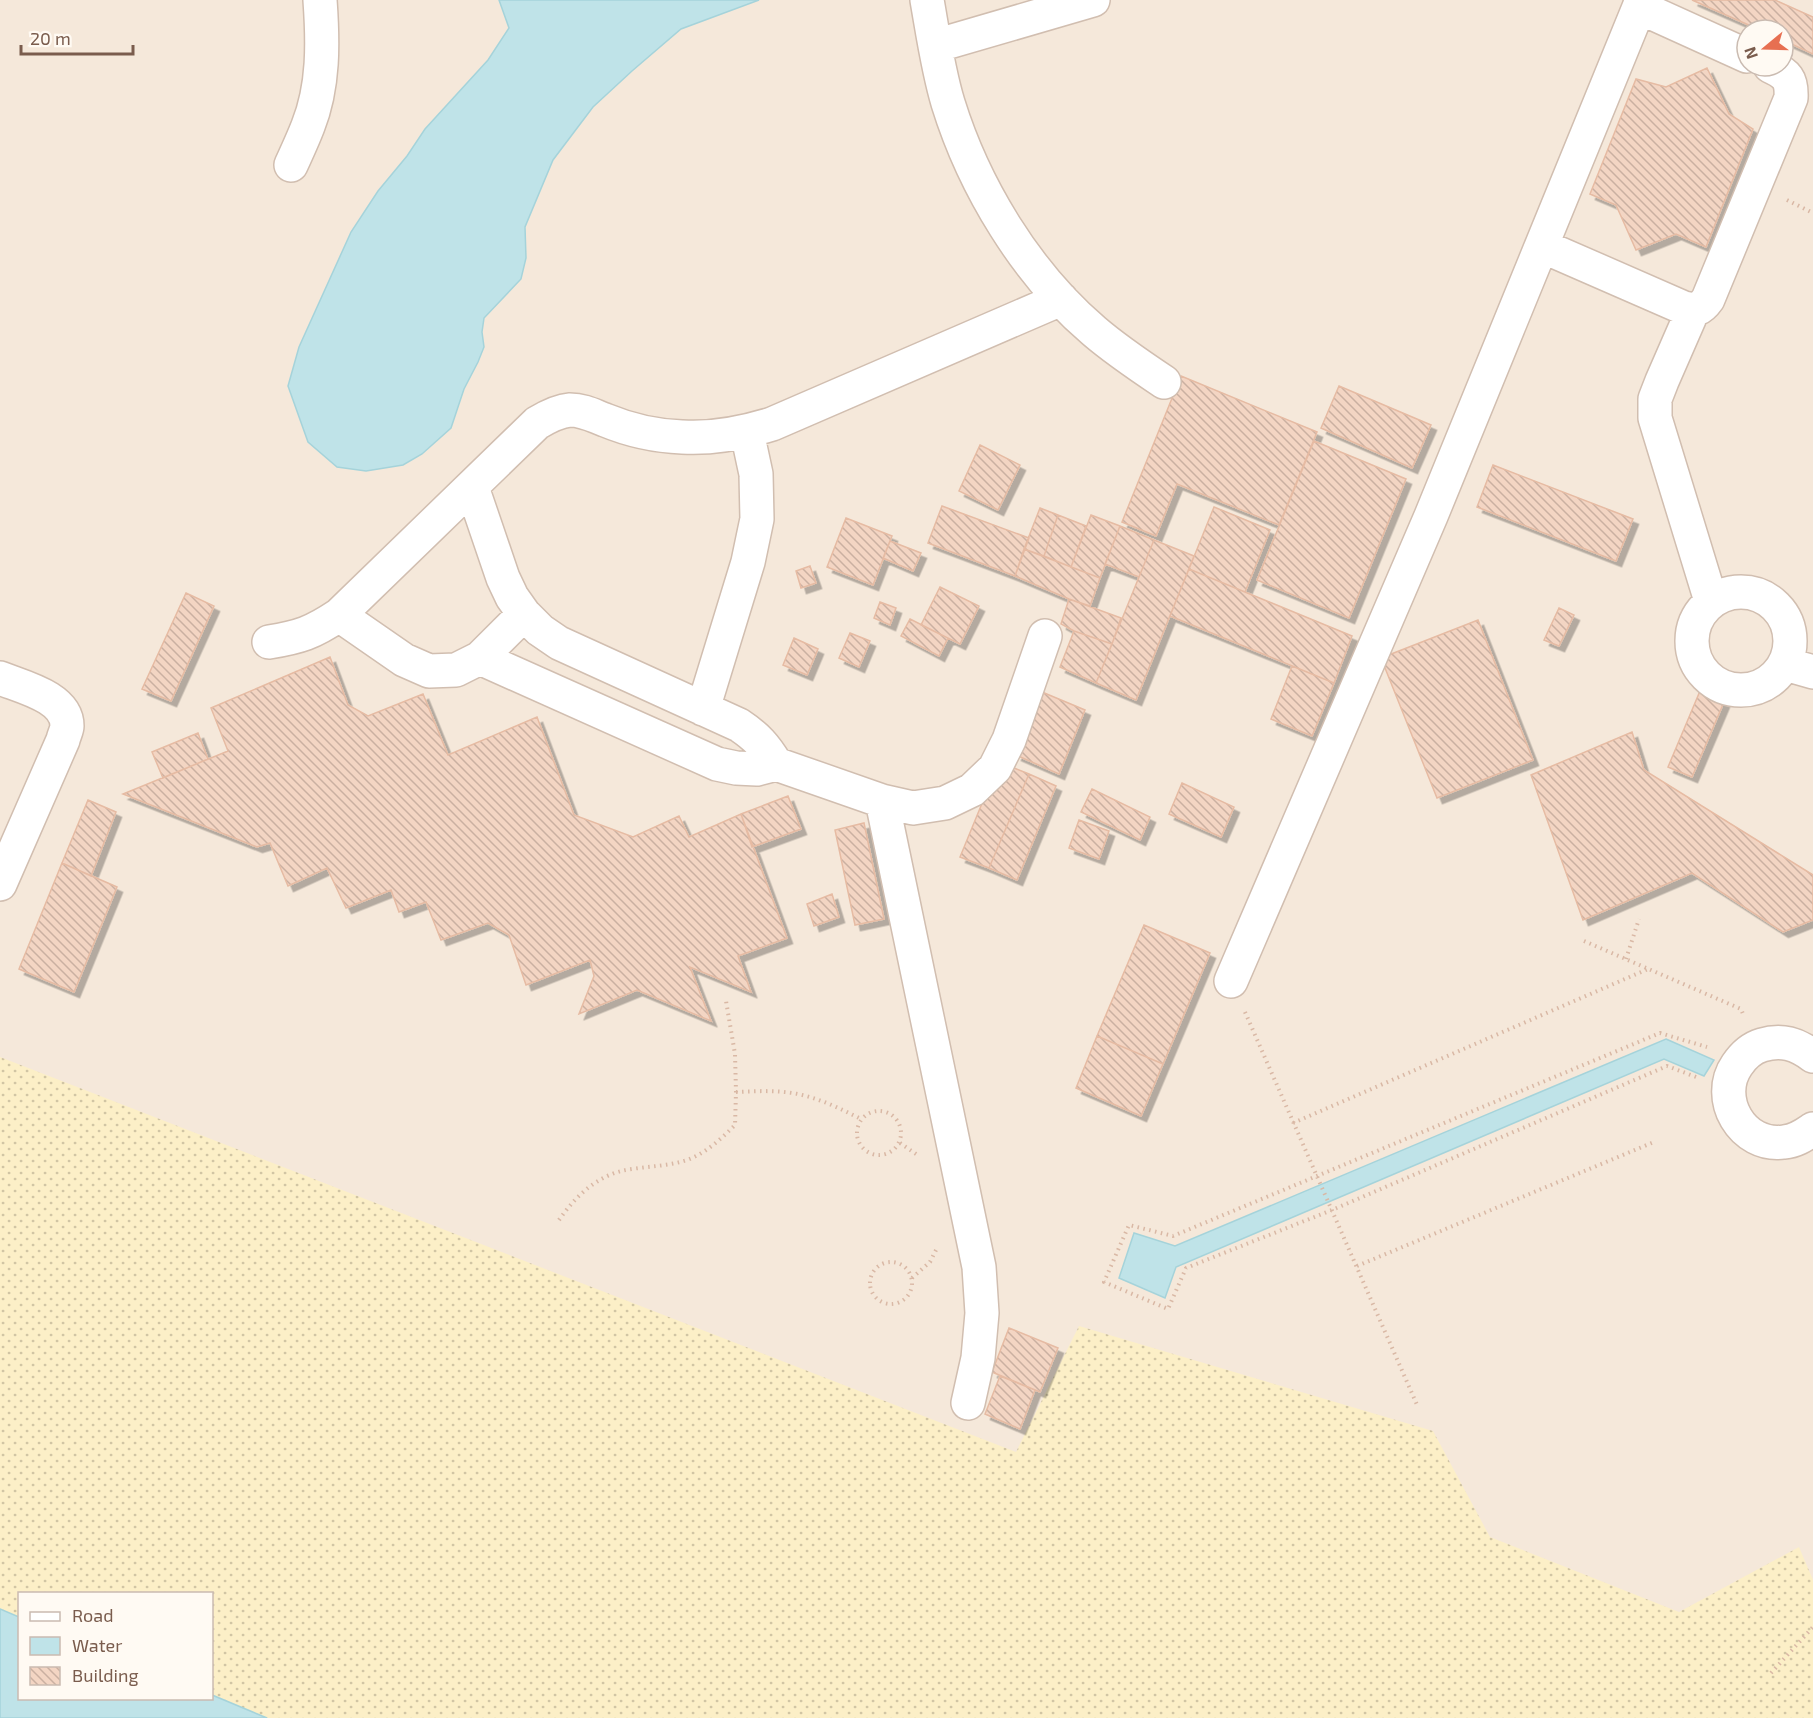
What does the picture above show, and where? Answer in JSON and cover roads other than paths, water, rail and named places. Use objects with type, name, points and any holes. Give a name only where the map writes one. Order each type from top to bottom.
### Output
[{"type":"lane","points":[[291,165],[309,125],[320,83],[323,39],[320,0]]},
{"type":"lane","points":[[927,0],[948,102],[968,156],[993,207],[1024,255],[1061,299],[1092,330],[1164,382]]},
{"type":"lane","points":[[935,46],[1093,0]]},
{"type":"lane","points":[[1232,981],[1431,516],[1641,4],[1735,50]]},
{"type":"lane","points":[[1542,246],[1684,308],[1693,310],[1702,307],[1708,299],[1791,98],[1791,85],[1788,78]]},
{"type":"lane","points":[[268,642],[294,638],[318,629],[339,615],[537,423],[552,414],[570,410],[588,412],[643,432],[682,437],[715,437],[747,432],[772,424],[1061,299]]},
{"type":"lane","points":[[1693,310],[1658,390],[1654,418],[1712,601]]},
{"type":"lane","points":[[703,709],[748,562],[757,519],[756,474],[747,432]]},
{"type":"lane","points":[[472,487],[503,578],[512,597],[524,614],[540,630],[559,643],[739,725],[766,747],[776,764]]},
{"type":"lane","points":[[1742,591],[1758,595],[1773,603],[1784,616],[1790,632],[1790,648],[1799,668],[1746,691],[1730,690],[1715,684],[1703,674],[1695,659],[1691,643],[1693,627],[1700,612],[1712,601],[1726,594],[1742,591]]},
{"type":"lane","points":[[339,615],[404,660],[429,671],[456,670],[480,658],[524,614]]},
{"type":"lane","points":[[480,658],[717,764],[757,769],[776,764],[882,801],[913,807],[945,803],[972,790],[995,768],[1009,740],[1045,636]]},
{"type":"lane","points":[[0,678],[56,702],[64,713],[67,726],[63,740],[2,873]]},
{"type":"lane","points":[[882,801],[979,1267],[982,1312],[978,1358],[968,1403]]},
{"type":"lane","points":[[1813,1056],[1801,1047],[1771,1042],[1750,1052],[1733,1071],[1728,1089],[1730,1106],[1737,1122],[1750,1134],[1766,1141],[1783,1143],[1800,1138],[1813,1129]]},
{"type":"water","points":[[499,0],[759,0],[681,29],[593,107],[553,160],[525,227],[526,258],[521,279],[484,318],[482,332],[484,347],[464,389],[451,428],[422,454],[403,465],[366,471],[337,467],[308,442],[288,386],[299,347],[351,232],[378,191],[407,156],[425,129],[488,60],[509,28]]},
{"type":"water","points":[[1666,1039],[1714,1060],[1704,1076],[1664,1059],[1176,1267],[1165,1298],[1119,1278],[1134,1233],[1175,1246]]},
{"type":"water","points":[[0,1609],[18,1617],[18,1700],[213,1700],[213,1695],[267,1718],[0,1718]]}]
